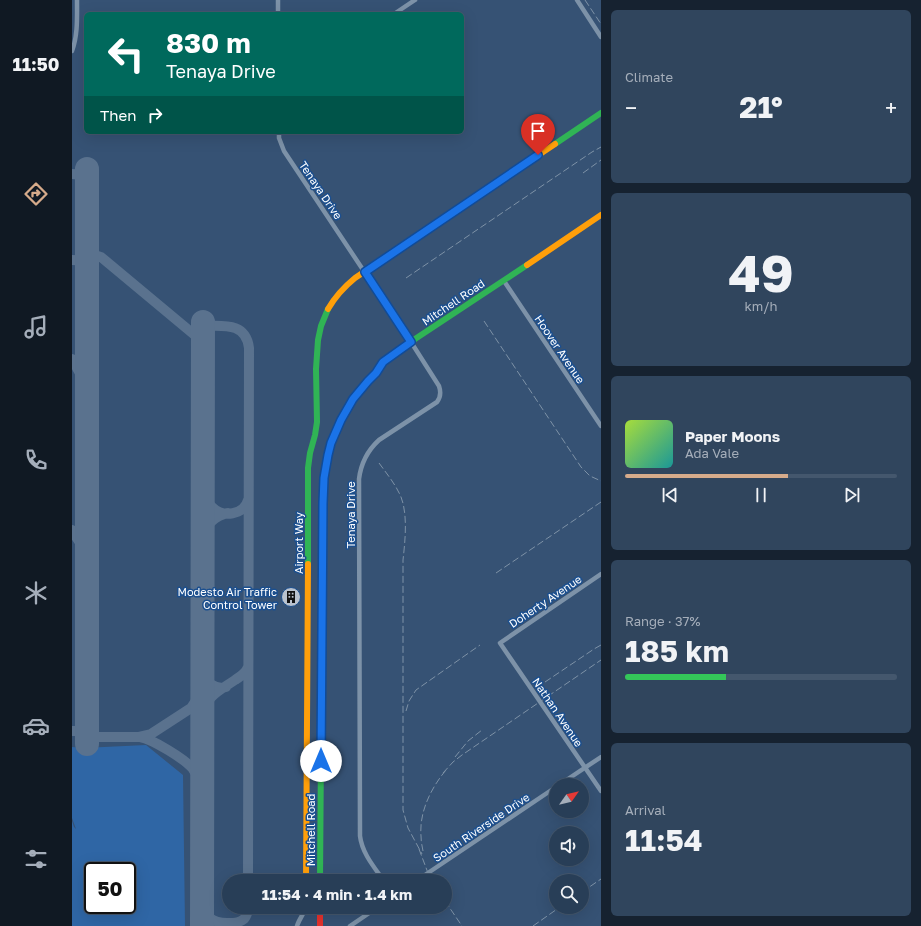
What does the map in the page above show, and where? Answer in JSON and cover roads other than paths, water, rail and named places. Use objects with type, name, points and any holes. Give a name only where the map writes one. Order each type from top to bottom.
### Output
[{"type":"street","points":[[72,51],[76,35],[77,0]]},
{"type":"street","points":[[278,0],[278,12]]},
{"type":"street","points":[[397,12],[415,0]]},
{"type":"street","points":[[577,0],[601,37]]},
{"type":"street","name":"Airport Way","points":[[306,874],[308,468],[312,443],[315,436],[317,415],[317,345],[325,315],[331,303],[350,282],[601,113]]},
{"type":"street","name":"Tenaya Drive","points":[[279,134],[284,151],[411,342],[439,386],[440,390],[439,399],[434,404],[379,440],[374,445],[363,461],[358,479],[360,836],[364,852],[379,874]]},
{"type":"street","name":"Mitchell Road","points":[[320,874],[323,492],[326,464],[331,443],[341,420],[353,399],[376,373],[383,362],[601,215]]},
{"type":"street","name":"Hoover Avenue","points":[[504,281],[601,426]]},
{"type":"street","name":"Doherty Avenue","points":[[500,642],[601,574]]},
{"type":"street","name":"Nathan Avenue","points":[[500,642],[601,791]]},
{"type":"street","points":[[570,778],[601,757]]},
{"type":"street","name":"South Riverside Drive","points":[[426,874],[549,792]]},
{"type":"street","points":[[297,926],[298,921],[303,914]]},
{"type":"street","points":[[350,926],[368,914]]},
{"type":"street","points":[[320,923],[324,926]]},
{"type":"railway","points":[[585,0],[601,24]]},
{"type":"railway","points":[[406,278],[601,147]]},
{"type":"railway","points":[[583,173],[601,160]]},
{"type":"railway","points":[[484,321],[581,467],[590,476],[601,481]]},
{"type":"railway","points":[[379,463],[399,493],[405,512],[405,545],[403,560],[403,810],[408,828],[422,854]]},
{"type":"railway","points":[[496,573],[601,502]]},
{"type":"railway","points":[[406,711],[409,701],[416,690],[480,645]]},
{"type":"railway","points":[[545,682],[601,645]]},
{"type":"railway","points":[[443,773],[462,755],[601,660]]},
{"type":"railway","points":[[455,757],[468,741],[482,730]]},
{"type":"railway","points":[[423,851],[421,827],[424,809],[431,792],[446,770]]},
{"type":"railway","points":[[419,849],[428,874]]},
{"type":"railway","points":[[589,887],[601,879]]},
{"type":"railway","points":[[452,911],[462,926]]},
{"type":"railway","points":[[533,926],[550,914]]},
{"type":"place","name":"Modesto Air Traffic Control Tower","points":[[291,597]]}]
